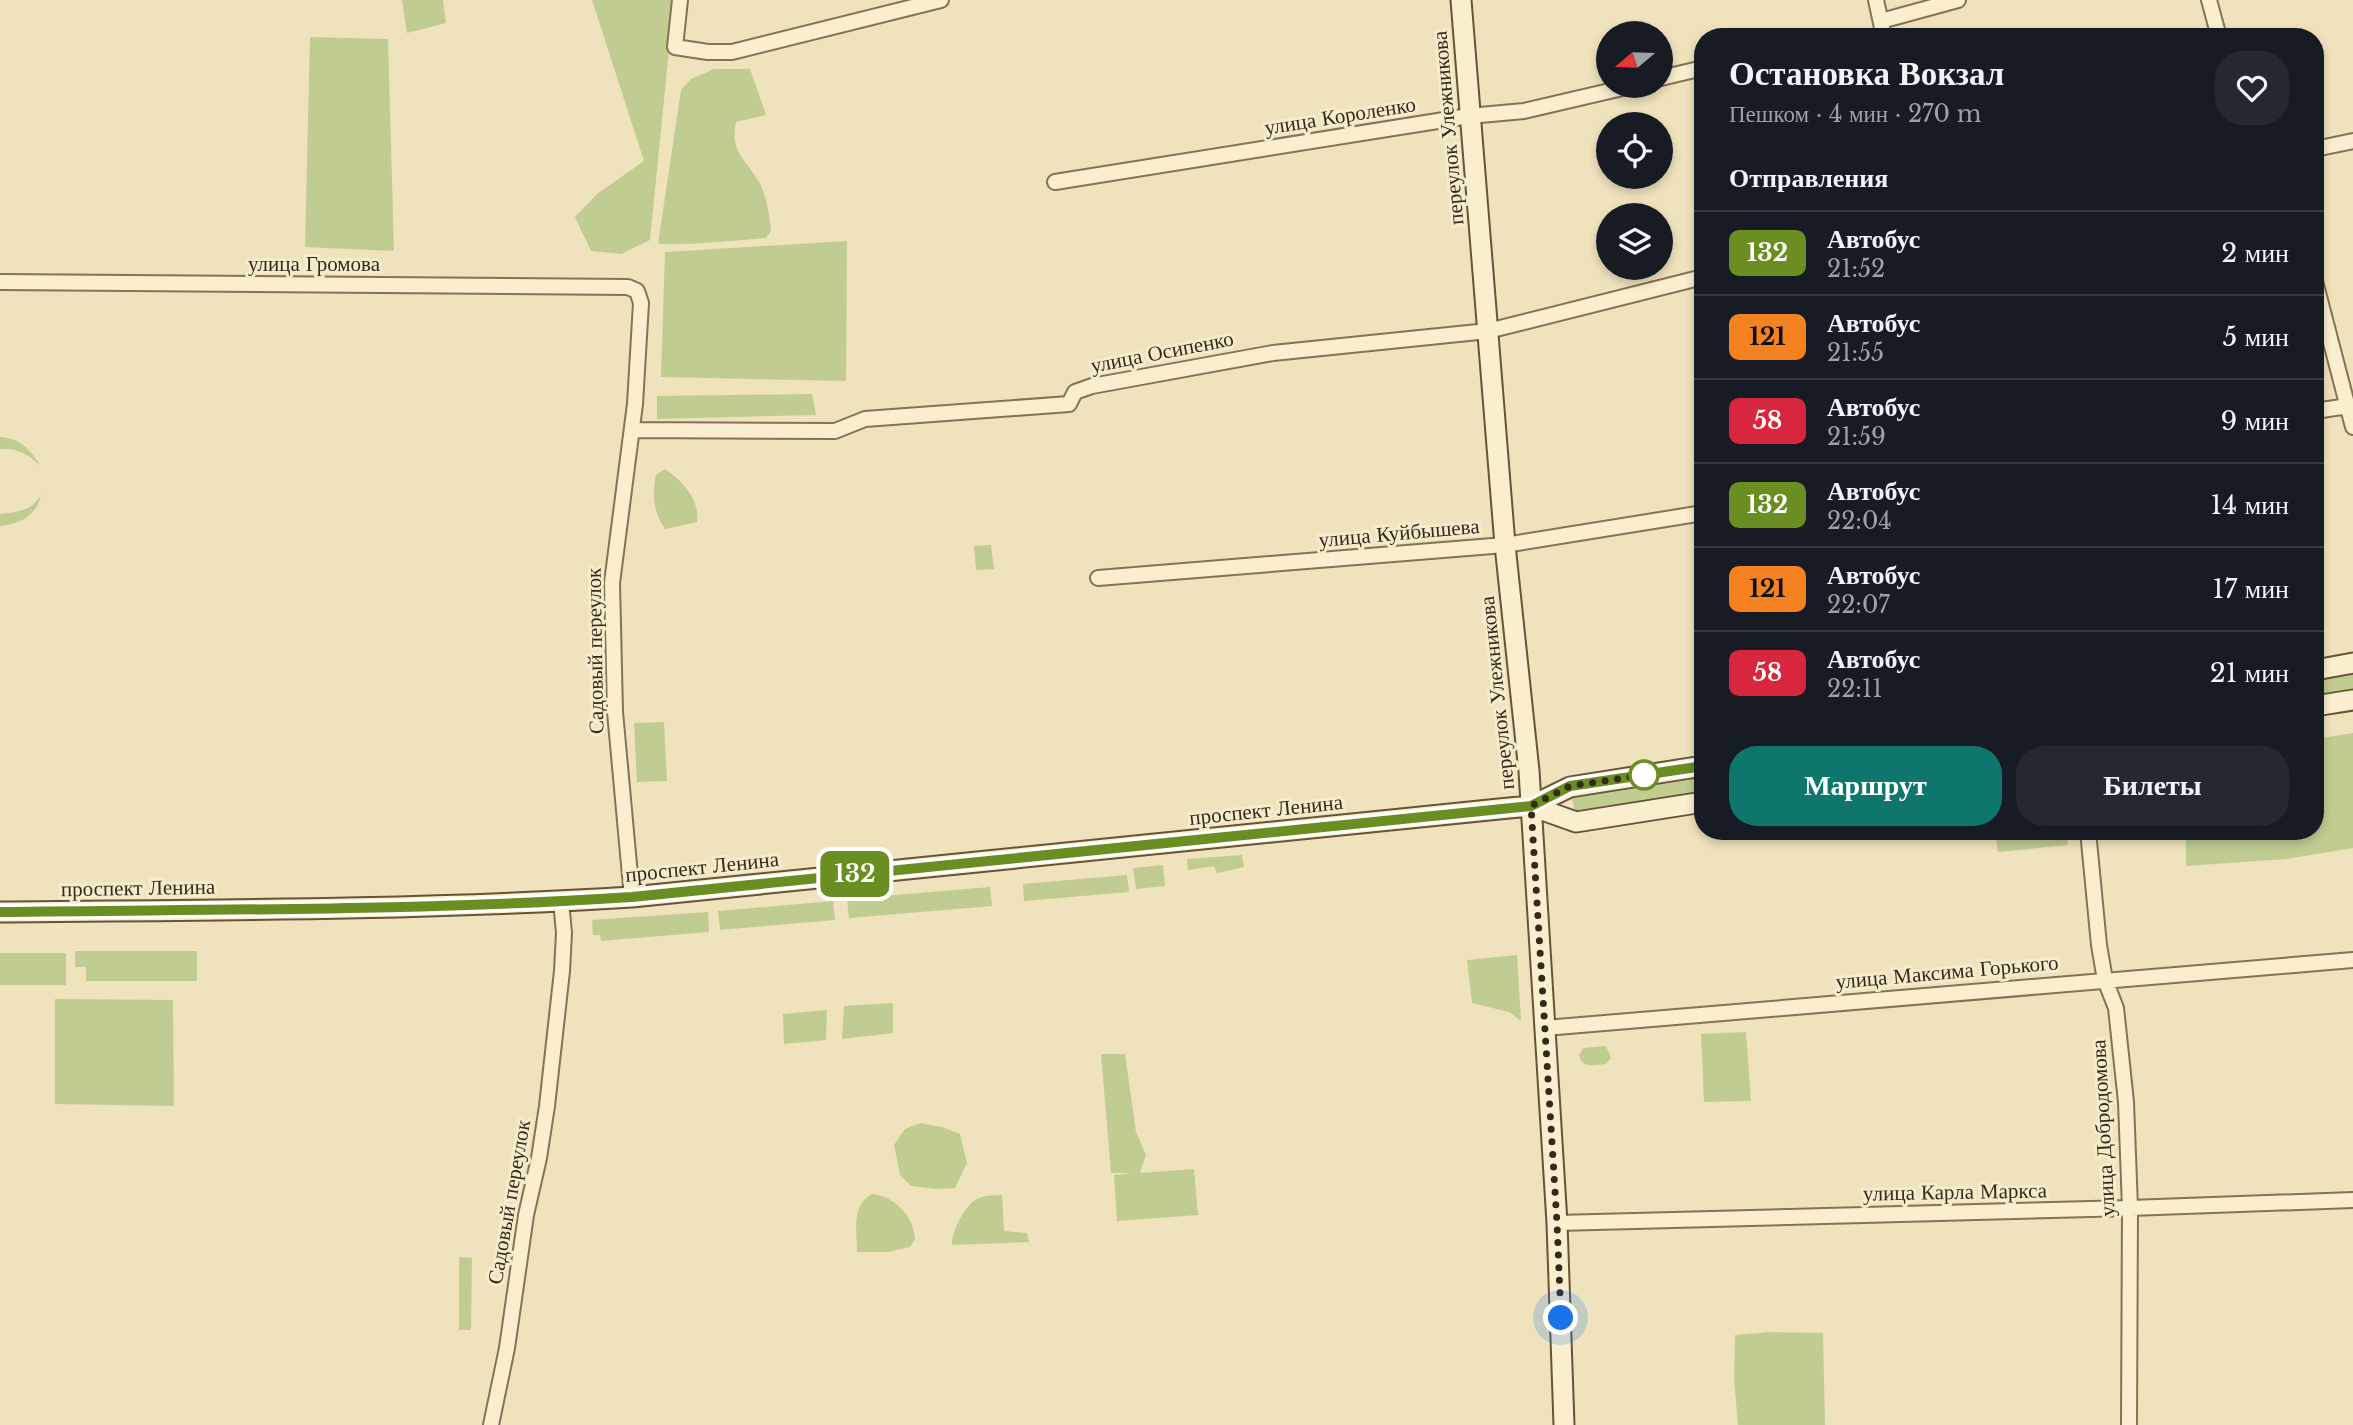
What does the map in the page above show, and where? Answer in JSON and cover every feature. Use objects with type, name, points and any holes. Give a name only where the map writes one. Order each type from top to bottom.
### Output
[{"type":"main road","name":"переулок Улежникова","points":[[1461,0],[1505,545],[1531,806],[1557,1223],[1564,1425]]},
{"type":"main road","points":[[2324,668],[2353,663]]},
{"type":"main road","points":[[2324,705],[2353,700]]},
{"type":"main road","name":"проспект Ленина","points":[[0,912],[404,908],[632,897],[1531,806],[1565,789],[1694,768]]},
{"type":"main road","name":"проспект Ленина","points":[[1531,806],[1576,822],[1694,803]]},
{"type":"street","points":[[680,0],[675,47],[708,52],[732,52],[941,0]]},
{"type":"street","points":[[1876,0],[1882,28]]},
{"type":"street","points":[[1881,21],[1958,0]]},
{"type":"street","points":[[2210,0],[2217,28]]},
{"type":"street","points":[[1673,76],[1694,70]]},
{"type":"street","name":"улица Короленко","points":[[1055,182],[1469,116],[1524,111],[1596,94]]},
{"type":"street","points":[[2324,147],[2353,141]]},
{"type":"street","name":"улица Осипенко","points":[[632,430],[835,431],[866,419],[1069,404],[1076,392],[1092,386],[1273,352],[1489,331],[1694,279]]},
{"type":"street","name":"улица Громова","points":[[0,282],[628,286]]},
{"type":"street","name":"Садовый переулок","points":[[628,286],[637,291],[641,303],[632,430],[612,583],[615,712],[632,897]]},
{"type":"street","points":[[2324,315],[2353,427]]},
{"type":"street","points":[[2324,410],[2348,406]]},
{"type":"street","name":"улица Куйбышева","points":[[1098,578],[1505,545],[1694,514]]},
{"type":"street","points":[[1565,789],[1570,820]]},
{"type":"street","name":"улица Добродомова","points":[[2089,840],[2099,945],[2105,980],[2116,1007],[2126,1102],[2130,1209],[2129,1425]]},
{"type":"street","name":"Садовый переулок","points":[[491,1425],[507,1348],[526,1215],[547,1106],[562,971],[562,901]]},
{"type":"street","name":"улица Максима Горького","points":[[1545,1028],[2353,960]]},
{"type":"street","name":"улица Карла Маркса","points":[[1557,1223],[2130,1209],[2353,1200]]},
{"type":"green space","points":[[402,0],[443,0],[446,23],[407,33]]},
{"type":"green space","points":[[592,0],[674,0],[650,240],[621,254],[591,251],[575,217],[597,194],[644,161]]},
{"type":"green space","points":[[310,37],[388,39],[394,251],[305,247]]},
{"type":"green space","points":[[714,69],[750,69],[766,115],[736,122],[735,141],[740,155],[762,188],[771,231],[766,238],[658,244],[681,90],[691,79]]},
{"type":"green space","points":[[847,241],[846,381],[661,377],[665,252]]},
{"type":"green space","points":[[812,394],[816,415],[657,419],[657,396]]},
{"type":"green space","points":[[0,437],[14,440],[24,446],[41,466],[22,453],[0,449]]},
{"type":"green space","points":[[665,469],[689,492],[696,506],[697,522],[665,529],[656,509],[654,489],[656,475]]},
{"type":"green space","points":[[41,494],[36,508],[27,517],[0,526],[0,514],[29,507]]},
{"type":"green space","points":[[991,545],[994,569],[976,570],[974,546]]},
{"type":"green space","points":[[2353,669],[2353,692],[2324,697],[2324,674]]},
{"type":"green space","points":[[664,722],[667,781],[637,782],[634,723]]},
{"type":"green space","points":[[2353,733],[2353,848],[2286,859],[2186,866],[2186,840],[2324,840],[2324,738]]},
{"type":"green space","points":[[1694,772],[1694,798],[1576,818],[1571,792]]},
{"type":"green space","points":[[1996,840],[2068,840],[2068,845],[1998,852]]},
{"type":"green space","points":[[1242,855],[1244,867],[1217,873],[1214,866],[1188,870],[1187,859]]},
{"type":"green space","points":[[1163,865],[1165,886],[1136,889],[1133,868]]},
{"type":"green space","points":[[1127,875],[1129,892],[1024,901],[1023,884]]},
{"type":"green space","points":[[990,887],[992,906],[849,918],[847,899]]},
{"type":"green space","points":[[833,901],[835,920],[720,930],[718,911]]},
{"type":"green space","points":[[708,912],[709,932],[601,941],[600,935],[593,935],[592,920]]},
{"type":"green space","points":[[75,951],[197,951],[197,981],[86,981],[86,967],[75,967]]},
{"type":"green space","points":[[0,953],[66,953],[66,985],[0,985]]},
{"type":"green space","points":[[1517,955],[1521,1021],[1509,1012],[1472,1003],[1467,960]]},
{"type":"green space","points":[[55,999],[173,1000],[174,1106],[55,1104]]},
{"type":"green space","points":[[893,1003],[893,1033],[842,1039],[844,1006]]},
{"type":"green space","points":[[827,1010],[826,1040],[784,1044],[783,1014]]},
{"type":"green space","points":[[1746,1032],[1751,1101],[1704,1102],[1701,1034]]},
{"type":"green space","points":[[1606,1046],[1611,1058],[1606,1064],[1583,1063],[1579,1056],[1583,1048]]},
{"type":"green space","points":[[1101,1054],[1125,1054],[1136,1132],[1146,1155],[1140,1173],[1194,1169],[1198,1215],[1117,1221],[1114,1175],[1133,1173],[1111,1173]]},
{"type":"green space","points":[[920,1123],[960,1134],[967,1163],[955,1188],[911,1186],[900,1175],[894,1145],[905,1129]]},
{"type":"green space","points":[[872,1194],[888,1199],[902,1209],[914,1231],[915,1239],[910,1247],[887,1252],[857,1252],[858,1212],[865,1199]]},
{"type":"green space","points":[[990,1195],[1002,1195],[1004,1231],[1027,1233],[1029,1242],[952,1245],[964,1212],[974,1201]]},
{"type":"green space","points":[[459,1257],[472,1258],[471,1330],[459,1330]]},
{"type":"green space","points":[[1770,1332],[1823,1333],[1825,1425],[1738,1425],[1734,1379],[1735,1335]]},
{"type":"bus line","name":"132","points":[[0,912],[404,908],[632,897],[1531,806],[1570,786],[1694,767]]},
{"type":"route","points":[[1561,1318],[1531,806],[1570,786],[1644,775]]}]
